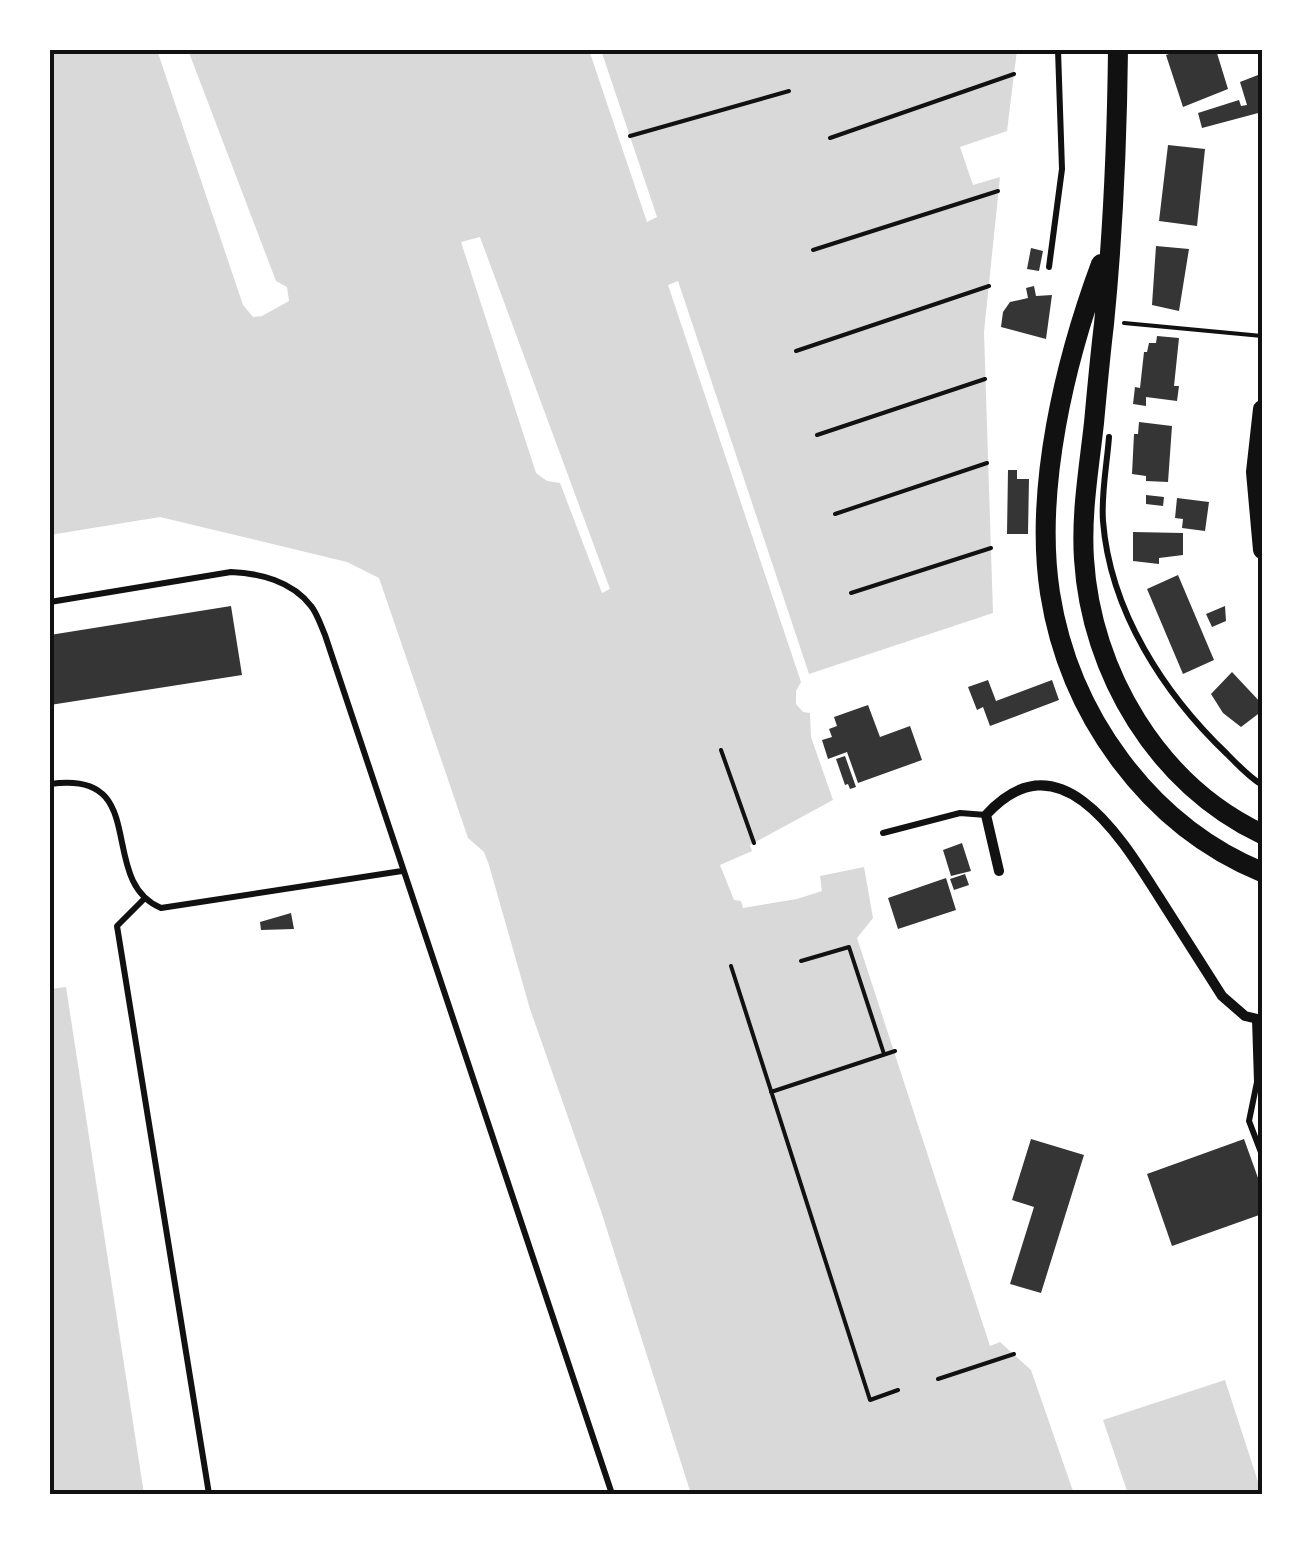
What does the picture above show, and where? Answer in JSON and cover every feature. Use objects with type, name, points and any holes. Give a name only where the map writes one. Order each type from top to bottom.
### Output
[{"type":"main road","points":[[1117,52],[1118,132],[1104,321],[1084,494],[1087,590],[1098,633],[1121,690],[1157,752],[1205,800],[1262,834]]},
{"type":"main road","points":[[1108,244],[1082,316],[1060,410],[1048,515],[1050,594],[1079,693],[1106,742],[1157,804],[1183,826],[1262,872]]},
{"type":"street","points":[[1262,409],[1255,472],[1262,550]]},
{"type":"street","points":[[999,871],[986,815],[1001,798],[1041,784],[1066,789],[1117,832],[1222,996],[1232,1008],[1258,1020]]},
{"type":"lane","points":[[1049,267],[1062,169],[1058,50]]},
{"type":"lane","points":[[1109,436],[1103,519],[1114,574],[1126,608],[1163,684],[1195,723],[1262,784]]},
{"type":"lane","points":[[50,602],[231,572],[257,573],[284,584],[310,605],[325,635],[612,1494]]},
{"type":"lane","points":[[50,784],[69,782],[96,788],[114,808],[131,879],[143,900],[161,908],[402,871]]},
{"type":"lane","points":[[883,832],[960,813],[986,815]]},
{"type":"lane","points":[[143,900],[117,926],[209,1494]]},
{"type":"lane","points":[[1258,1020],[1257,1082],[1249,1121],[1262,1155]]},
{"type":"path","points":[[830,138],[1014,74]]},
{"type":"path","points":[[630,136],[789,91]]},
{"type":"path","points":[[813,250],[998,191]]},
{"type":"path","points":[[796,350],[988,286]]},
{"type":"path","points":[[1104,321],[1262,336]]},
{"type":"path","points":[[817,434],[985,379]]},
{"type":"path","points":[[835,514],[987,463]]},
{"type":"path","points":[[851,594],[991,548]]},
{"type":"path","points":[[721,750],[754,843]]},
{"type":"path","points":[[801,961],[849,947],[884,1054]]},
{"type":"path","points":[[731,966],[870,1400],[898,1390]]},
{"type":"path","points":[[771,1092],[895,1051]]},
{"type":"path","points":[[938,1379],[1014,1354]]},
{"type":"shaded area","points":[[50,50],[157,50],[243,305],[253,317],[289,301],[287,287],[276,281],[188,50],[589,50],[647,222],[657,217],[601,50],[1017,50],[1007,131],[960,147],[973,185],[1000,177],[984,332],[993,613],[809,674],[678,281],[668,285],[801,682],[796,704],[810,713],[811,737],[833,800],[750,845],[752,851],[720,865],[734,900],[741,901],[743,908],[822,891],[820,876],[864,867],[873,918],[857,938],[990,1346],[1000,1342],[1031,1370],[1074,1494],[691,1494],[601,1211],[530,1009],[489,865],[484,852],[468,838],[379,578],[347,562],[160,517],[50,535]],"holes":[[[480,237],[610,589],[602,593],[560,483],[547,481],[536,473],[461,242]]]},
{"type":"shaded area","points":[[66,987],[144,1494],[50,1494],[50,989]]},
{"type":"shaded area","points":[[1225,1380],[1262,1494],[1128,1494],[1103,1420]]},
{"type":"building","points":[[1180,50],[1216,50],[1228,89],[1183,107],[1166,55]]},
{"type":"building","points":[[1258,75],[1262,112],[1202,128],[1198,113],[1239,100],[1241,106],[1247,105],[1240,82]]},
{"type":"building","points":[[1168,145],[1205,149],[1197,226],[1159,221]]},
{"type":"building","points":[[1156,246],[1189,249],[1179,311],[1152,305]]},
{"type":"building","points":[[1031,248],[1043,251],[1039,271],[1027,269]]},
{"type":"building","points":[[1034,286],[1036,296],[1052,295],[1046,339],[1001,327],[1003,312],[1010,302],[1028,298],[1026,288]]},
{"type":"building","points":[[1157,336],[1179,338],[1174,386],[1179,386],[1177,401],[1146,397],[1146,406],[1133,404],[1135,387],[1140,388],[1144,352],[1149,343],[1156,343]]},
{"type":"building","points":[[1139,422],[1172,426],[1168,482],[1146,481],[1146,476],[1132,474],[1134,434],[1138,434]]},
{"type":"building","points":[[1008,470],[1017,470],[1017,479],[1029,479],[1028,534],[1007,534]]},
{"type":"building","points":[[1146,495],[1164,497],[1163,506],[1146,504]]},
{"type":"building","points":[[1177,498],[1209,502],[1205,531],[1182,528],[1183,519],[1175,518]]},
{"type":"building","points":[[1133,532],[1183,533],[1183,555],[1159,558],[1159,564],[1133,561]]},
{"type":"building","points":[[1178,575],[1214,660],[1183,674],[1147,589]]},
{"type":"building","points":[[231,606],[242,675],[50,705],[50,635]]},
{"type":"building","points":[[1225,606],[1226,621],[1212,627],[1206,614]]},
{"type":"building","points":[[1232,672],[1262,704],[1262,711],[1241,727],[1223,713],[1211,694]]},
{"type":"building","points":[[988,680],[996,701],[1052,680],[1059,700],[990,726],[983,707],[977,710],[968,687]]},
{"type":"building","points":[[868,705],[880,737],[910,726],[922,760],[858,783],[847,752],[828,759],[822,740],[832,737],[829,729],[837,726],[834,717]]},
{"type":"building","points":[[845,756],[856,787],[850,789],[836,759]]},
{"type":"building","points":[[962,843],[971,871],[951,876],[943,850]]},
{"type":"building","points":[[965,874],[969,885],[954,890],[950,879]]},
{"type":"building","points":[[946,878],[956,910],[898,929],[888,898]]},
{"type":"building","points":[[291,913],[294,929],[261,930],[260,922]]},
{"type":"building","points":[[1031,1139],[1084,1155],[1041,1293],[1010,1284],[1034,1207],[1012,1200]]},
{"type":"building","points":[[1244,1139],[1262,1189],[1262,1214],[1172,1246],[1147,1174]]}]
